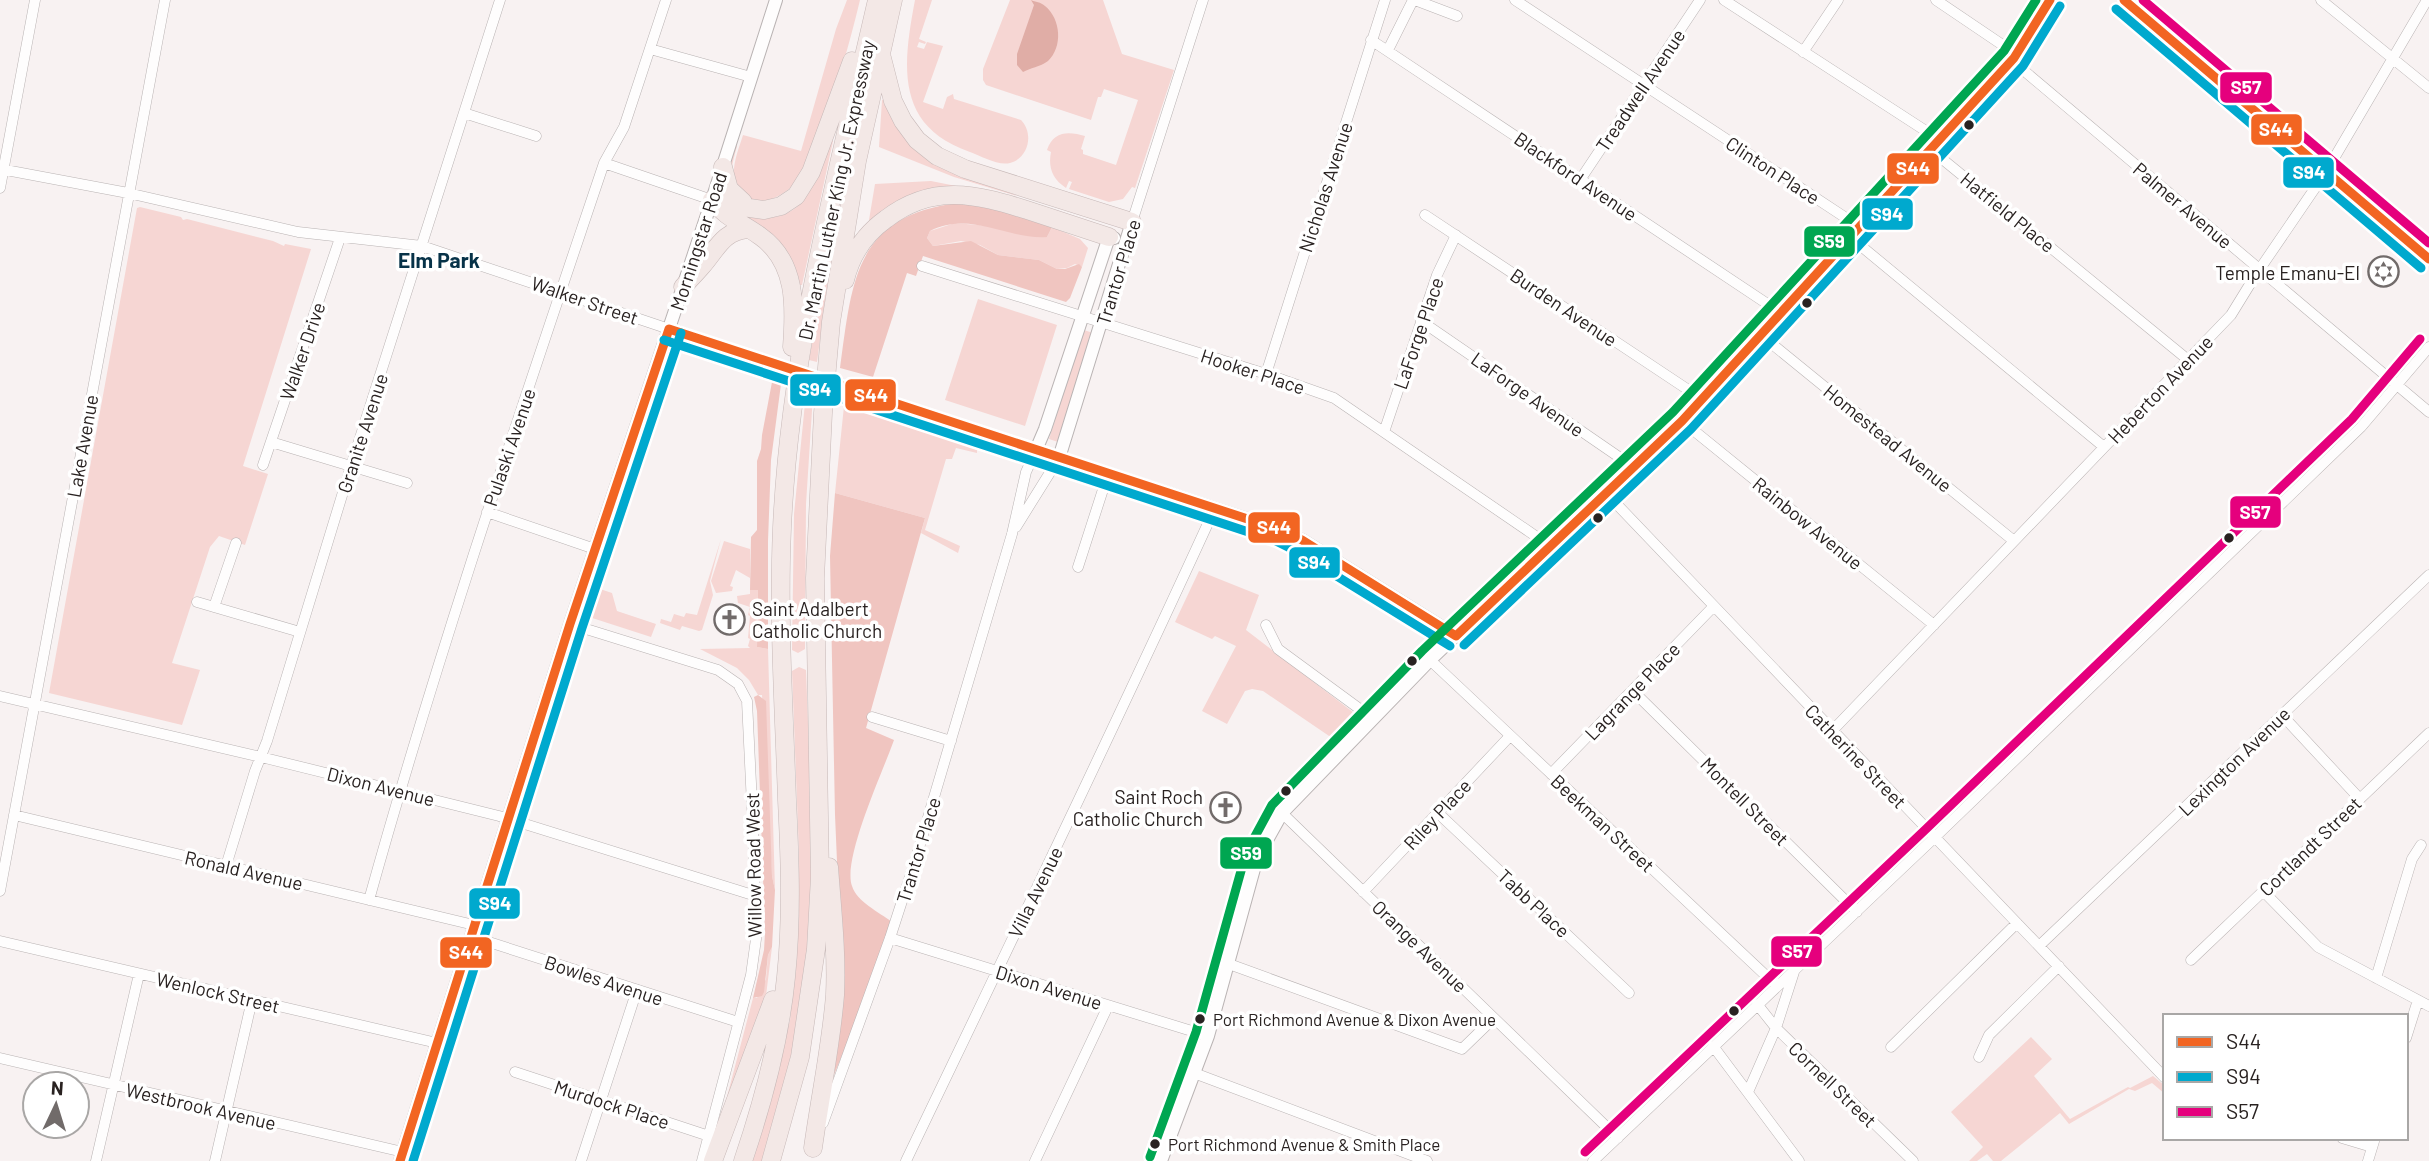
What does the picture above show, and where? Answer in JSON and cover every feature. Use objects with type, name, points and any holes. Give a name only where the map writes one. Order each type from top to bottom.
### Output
[{"type":"highway","points":[[712,200],[722,198],[738,206],[759,210],[775,208],[796,196],[806,183],[845,81],[858,38],[884,6]]},
{"type":"highway","name":"Dr. Martin Luther King Jr. Expressway","points":[[771,1161],[795,1081],[813,985],[820,877],[816,538],[831,323],[855,173],[881,55],[884,6]]},
{"type":"highway","name":"Dr. Martin Luther King Jr. Expressway","points":[[743,1161],[766,1083],[786,977],[789,833],[781,603],[790,419],[820,247],[884,6]]},
{"type":"highway","points":[[881,55],[893,101],[903,121],[917,140],[937,156],[965,169],[1132,222]]},
{"type":"highway","points":[[723,167],[731,193],[740,201],[759,210]]},
{"type":"highway","points":[[831,323],[841,300],[849,268],[862,243],[883,220],[904,206],[920,200],[953,194],[975,195],[1117,239]]},
{"type":"highway","points":[[712,200],[729,219],[765,240],[784,264],[791,284],[794,318],[790,419]]},
{"type":"highway","points":[[683,287],[724,237],[737,230],[748,229]]},
{"type":"highway","points":[[811,1155],[829,1048],[836,970],[819,744]]},
{"type":"highway","points":[[713,1161],[770,1013],[788,921]]},
{"type":"street","points":[[0,188],[34,0]]},
{"type":"street","name":"Lake Avenue","points":[[0,891],[165,0]]},
{"type":"street","name":"Granite Avenue","points":[[226,866],[500,0]]},
{"type":"street","name":"Pulaski Avenue","points":[[369,900],[399,790],[487,513],[604,163],[624,127],[666,0]]},
{"type":"street","name":"Morningstar Road","points":[[401,1157],[569,624],[723,167],[776,0]]},
{"type":"street","name":"Trantor Place","points":[[811,1155],[890,938],[1012,534],[1027,472],[1045,429],[1082,316],[1117,239],[1132,222],[1203,0]]},
{"type":"street","name":"Nicholas Avenue","points":[[1266,374],[1385,0]]},
{"type":"street","points":[[1388,50],[1414,0],[1457,16]]},
{"type":"street","name":"Clinton Place","points":[[1515,0],[1843,216],[1849,221],[1861,246],[2105,447]]},
{"type":"street","name":"Treadwell Avenue","points":[[1580,180],[1700,0]]},
{"type":"street","name":"Hatfield Place","points":[[1724,0],[1929,133],[1941,158],[2188,359]]},
{"type":"street","points":[[1803,52],[1838,0]]},
{"type":"street","name":"Palmer Avenue","points":[[1936,0],[2007,48],[2022,69],[2429,412]]},
{"type":"street","points":[[1161,1161],[1208,1036],[1257,858],[1282,813],[1430,660],[1682,421],[2014,58],[2050,0]]},
{"type":"street","points":[[2124,0],[2429,259]]},
{"type":"street","points":[[2320,0],[2429,88]]},
{"type":"street","name":"Heberton Avenue","points":[[1832,731],[2231,315],[2326,172],[2427,0]]},
{"type":"street","name":"Blackford Avenue","points":[[1371,40],[1781,313]]},
{"type":"street","points":[[650,49],[751,77]]},
{"type":"street","points":[[464,113],[536,136]]},
{"type":"street","points":[[604,163],[712,200]]},
{"type":"street","name":"Walker Street","points":[[2,169],[128,193],[298,232],[422,246],[774,366],[1281,530],[1303,540],[1456,636]]},
{"type":"street","name":"Burden Avenue","points":[[1425,215],[1702,399]]},
{"type":"street","name":"LaForge Place","points":[[1384,432],[1437,275],[1456,235]]},
{"type":"street","name":"Walker Drive","points":[[263,465],[341,238]]},
{"type":"street","name":"Trantor Place","points":[[1012,534],[1059,458],[1102,323],[1117,239]]},
{"type":"street","name":"Hooker Place","points":[[922,266],[1266,374],[1334,398],[1550,546]]},
{"type":"street","name":"LaForge Avenue","points":[[1421,321],[1635,468]]},
{"type":"street","name":"Homestead Avenue","points":[[1761,335],[2014,541]]},
{"type":"street","points":[[1593,1161],[1857,912],[2361,427],[2429,347]]},
{"type":"street","name":"Rainbow Avenue","points":[[1682,421],[1934,625]]},
{"type":"street","points":[[271,442],[407,483]]},
{"type":"street","points":[[1079,567],[1108,474]]},
{"type":"street","name":"Catherine Street","points":[[1606,494],[2163,1076]]},
{"type":"street","name":"Villa Avenue","points":[[906,1161],[1074,813],[1215,508]]},
{"type":"street","points":[[487,513],[595,549]]},
{"type":"street","points":[[214,607],[236,543]]},
{"type":"street","name":"Lexington Avenue","points":[[2039,946],[2429,575]]},
{"type":"street","points":[[197,602],[300,632]]},
{"type":"street","name":"Lagrange Place","points":[[1551,775],[1713,607]]},
{"type":"street","name":"Willow Road West","points":[[569,624],[718,670],[733,678],[743,690],[749,709],[756,896],[754,957],[702,1161]]},
{"type":"street","points":[[1266,625],[1278,649],[1372,718]]},
{"type":"street","name":"Beekman Street","points":[[1430,660],[1777,986]]},
{"type":"street","name":"Montell Street","points":[[1633,691],[1857,912]]},
{"type":"street","name":"Dixon Avenue","points":[[0,696],[507,818],[756,896]]},
{"type":"street","points":[[2282,715],[2359,799]]},
{"type":"street","points":[[872,717],[951,741]]},
{"type":"street","name":"Cortlandt Street","points":[[2191,960],[2429,733]]},
{"type":"street","name":"Riley Place","points":[[1363,892],[1510,736]]},
{"type":"street","name":"Orange Avenue","points":[[1282,813],[1618,1138]]},
{"type":"street","name":"Tabb Place","points":[[1438,813],[1629,993]]},
{"type":"street","name":"Ronald Avenue","points":[[14,815],[369,900],[472,931]]},
{"type":"street","points":[[2376,978],[2412,859],[2421,845]]},
{"type":"street","points":[[2263,891],[2318,947],[2429,1006]]},
{"type":"street","points":[[1891,1047],[2017,923]]},
{"type":"street","name":"Bowles Avenue","points":[[472,931],[738,1023]]},
{"type":"street","name":"Dixon Avenue","points":[[890,938],[1208,1036]]},
{"type":"street","name":"Wenlock Street","points":[[0,941],[437,1043]]},
{"type":"street","points":[[1229,964],[1462,1049],[1494,1018]]},
{"type":"street","points":[[1979,1057],[1989,1035],[2059,967]]},
{"type":"street","points":[[1748,1092],[1776,1028],[1794,972]]},
{"type":"street","points":[[96,1161],[139,974]]},
{"type":"street","points":[[581,1161],[637,990]]},
{"type":"street","points":[[215,1161],[252,1000]]},
{"type":"street","points":[[2408,1032],[2418,1000]]},
{"type":"street","name":"Cornell Street","points":[[1757,1004],[1776,1028],[1913,1161]]},
{"type":"street","points":[[1035,1161],[1108,1006]]},
{"type":"street","points":[[1713,1046],[1799,1161]]},
{"type":"street","name":"Westbrook Avenue","points":[[0,1058],[401,1157]]},
{"type":"street","name":"Murdock Place","points":[[515,1072],[709,1136]]},
{"type":"street","points":[[1194,1073],[1427,1161]]},
{"type":"street","points":[[2355,1140],[2374,1143],[2368,1161]]},
{"type":"shaded area","points":[[847,0],[860,0],[837,85],[805,169],[785,192],[765,201],[746,201],[737,196],[729,182],[729,166],[736,145],[732,180],[744,197],[735,182],[734,174],[743,135],[801,151]]},
{"type":"shaded area","points":[[915,0],[932,0],[919,39],[926,42],[919,42],[917,47],[924,49],[927,42],[943,46],[923,102],[943,109],[947,97],[953,94],[954,99],[1021,120],[1025,125],[1028,144],[1022,156],[1016,160],[1005,164],[995,162],[945,141],[928,126],[916,109],[909,90],[907,69]]},
{"type":"shaded area","points":[[1010,0],[1103,0],[1122,54],[1174,70],[1135,188],[1132,187],[1123,199],[1109,202],[1069,189],[1072,182],[1069,181],[1066,188],[1057,181],[1052,172],[1051,152],[1047,150],[1057,136],[1079,134],[1085,136],[1081,149],[1083,154],[1116,165],[1138,100],[1104,89],[1101,97],[1098,97],[1091,120],[986,85],[983,80],[983,69]]},
{"type":"shaded area","points":[[1031,0],[1043,5],[1054,18],[1058,41],[1048,61],[1023,72],[1017,65],[1017,54],[1034,5]]},
{"type":"shaded area","points":[[885,99],[900,130],[1017,196],[954,177],[879,147],[882,100]]},
{"type":"shaded area","points":[[830,140],[833,141],[802,285],[798,285],[740,213],[774,217],[797,207],[812,188]]},
{"type":"shaded area","points":[[931,181],[971,189],[872,222],[869,220],[875,184]]},
{"type":"shaded area","points":[[959,203],[982,205],[1052,227],[1047,237],[1032,237],[974,224],[945,225],[930,231],[927,238],[933,246],[971,241],[998,255],[1039,260],[1057,269],[1079,264],[1082,267],[1070,298],[1066,302],[923,256],[916,276],[907,273],[873,377],[840,368],[855,281],[878,238],[898,222],[924,210]]},
{"type":"shaded area","points":[[137,208],[284,246],[311,249],[243,466],[268,474],[245,545],[219,536],[210,547],[172,663],[200,670],[182,725],[49,693]]},
{"type":"shaded area","points":[[955,223],[989,226],[1042,237],[1047,237],[1052,227],[1080,239],[1088,248],[1082,267],[1075,264],[1057,269],[1039,260],[998,255],[980,245],[961,241],[933,246],[927,238],[930,231]]},
{"type":"shaded area","points":[[829,243],[833,243],[817,362],[809,360]]},
{"type":"shaded area","points":[[978,299],[1057,325],[1025,426],[945,400]]},
{"type":"shaded area","points":[[1084,330],[1093,333],[1058,442],[1049,439]]},
{"type":"shaded area","points":[[772,382],[781,384],[771,460],[768,649],[757,647],[758,590],[750,590],[751,537],[757,530],[757,461]]},
{"type":"shaded area","points":[[806,393],[813,395],[806,504],[805,649],[798,653],[792,650],[794,514]]},
{"type":"shaded area","points":[[844,406],[950,439],[951,436],[983,446],[982,450],[957,442],[977,450],[977,453],[956,448],[952,459],[946,459],[925,530],[960,546],[958,553],[921,533],[925,518],[835,493]]},
{"type":"shaded area","points":[[835,493],[925,518],[866,728],[894,740],[858,836],[851,873],[852,886],[859,897],[892,922],[834,1075],[841,955],[835,815],[830,556]]},
{"type":"shaded area","points":[[721,539],[710,581],[713,595],[702,630],[682,626],[680,630],[660,623],[661,619],[671,622],[674,614],[684,617],[686,613],[697,615]]},
{"type":"shaded area","points":[[724,541],[750,549],[750,578],[736,570],[730,586],[733,587],[732,591],[716,593],[711,581]]},
{"type":"shaded area","points":[[1199,571],[1259,595],[1246,630],[1358,716],[1335,740],[1263,691],[1245,691],[1227,724],[1202,711],[1236,646],[1215,636],[1212,639],[1175,622]]},
{"type":"shaded area","points":[[594,587],[612,593],[617,611],[656,624],[651,637],[586,616]]},
{"type":"shaded area","points":[[758,589],[757,647],[768,649],[775,890],[762,695],[758,695],[749,680],[737,668],[700,649],[750,648],[750,607],[738,603],[737,596],[750,594],[750,590]]},
{"type":"shaded area","points":[[799,667],[806,670],[811,817],[807,963],[795,1038],[763,1161],[750,1161],[785,1029],[790,1021],[799,854],[792,671]]},
{"type":"shaded area","points":[[758,695],[766,701],[772,876],[775,890],[772,947],[768,955],[764,992],[762,996],[753,998],[764,950],[765,933],[757,711],[754,697]]},
{"type":"shaded area","points":[[772,947],[765,1004],[723,1112],[753,998],[757,998],[766,979],[768,955]]},
{"type":"shaded area","points":[[2031,1037],[2052,1059],[2034,1076],[2070,1119],[2153,1076],[2163,1084],[2163,1092],[2152,1083],[2135,1091],[2129,1089],[2069,1124],[2060,1113],[2001,1161],[1993,1161],[1987,1154],[1977,1161],[1969,1161],[1983,1147],[1951,1112]]},
{"type":"transit line","name":"S59","points":[[1150,1157],[1196,1032],[1246,853],[1272,805],[1422,651],[1673,412],[2004,51],[2036,0]]},
{"type":"transit line","name":"S44","points":[[1456,636],[1682,421],[2014,58],[2050,0]]},
{"type":"transit line","name":"S44","points":[[2124,0],[2429,259]]},
{"type":"transit line","name":"S57","points":[[2143,0],[2429,243]]},
{"type":"transit line","name":"S94","points":[[1464,645],[1691,429],[2023,66],[2060,6]]},
{"type":"transit line","name":"S94","points":[[2116,9],[2421,268]]},
{"type":"transit line","name":"S44","points":[[669,329],[1281,530],[1302,540],[1456,636]]},
{"type":"transit line","name":"S44","points":[[400,1161],[570,624],[669,329]]},
{"type":"transit line","name":"S94","points":[[413,1161],[582,628],[681,333]]},
{"type":"transit line","name":"S57","points":[[1585,1152],[2352,419],[2420,339]]},
{"type":"transit line","name":"S94","points":[[664,340],[1276,541],[1450,646]]},
{"type":"place","name":"Temple Emanu-El","points":[[2383,272]]},
{"type":"place","name":"Saint Adalbert Catholic Church","points":[[729,619]]},
{"type":"place","name":"Saint Roch Catholic Church","points":[[1226,807]]},
{"type":"place","name":"Port Richmond Avenue & Dixon Avenue","points":[[1200,1019]]},
{"type":"place","name":"Port Richmond Avenue & Smith Place","points":[[1155,1144]]},
{"type":"district","name":"Elm Park","points":[[439,259]]}]
